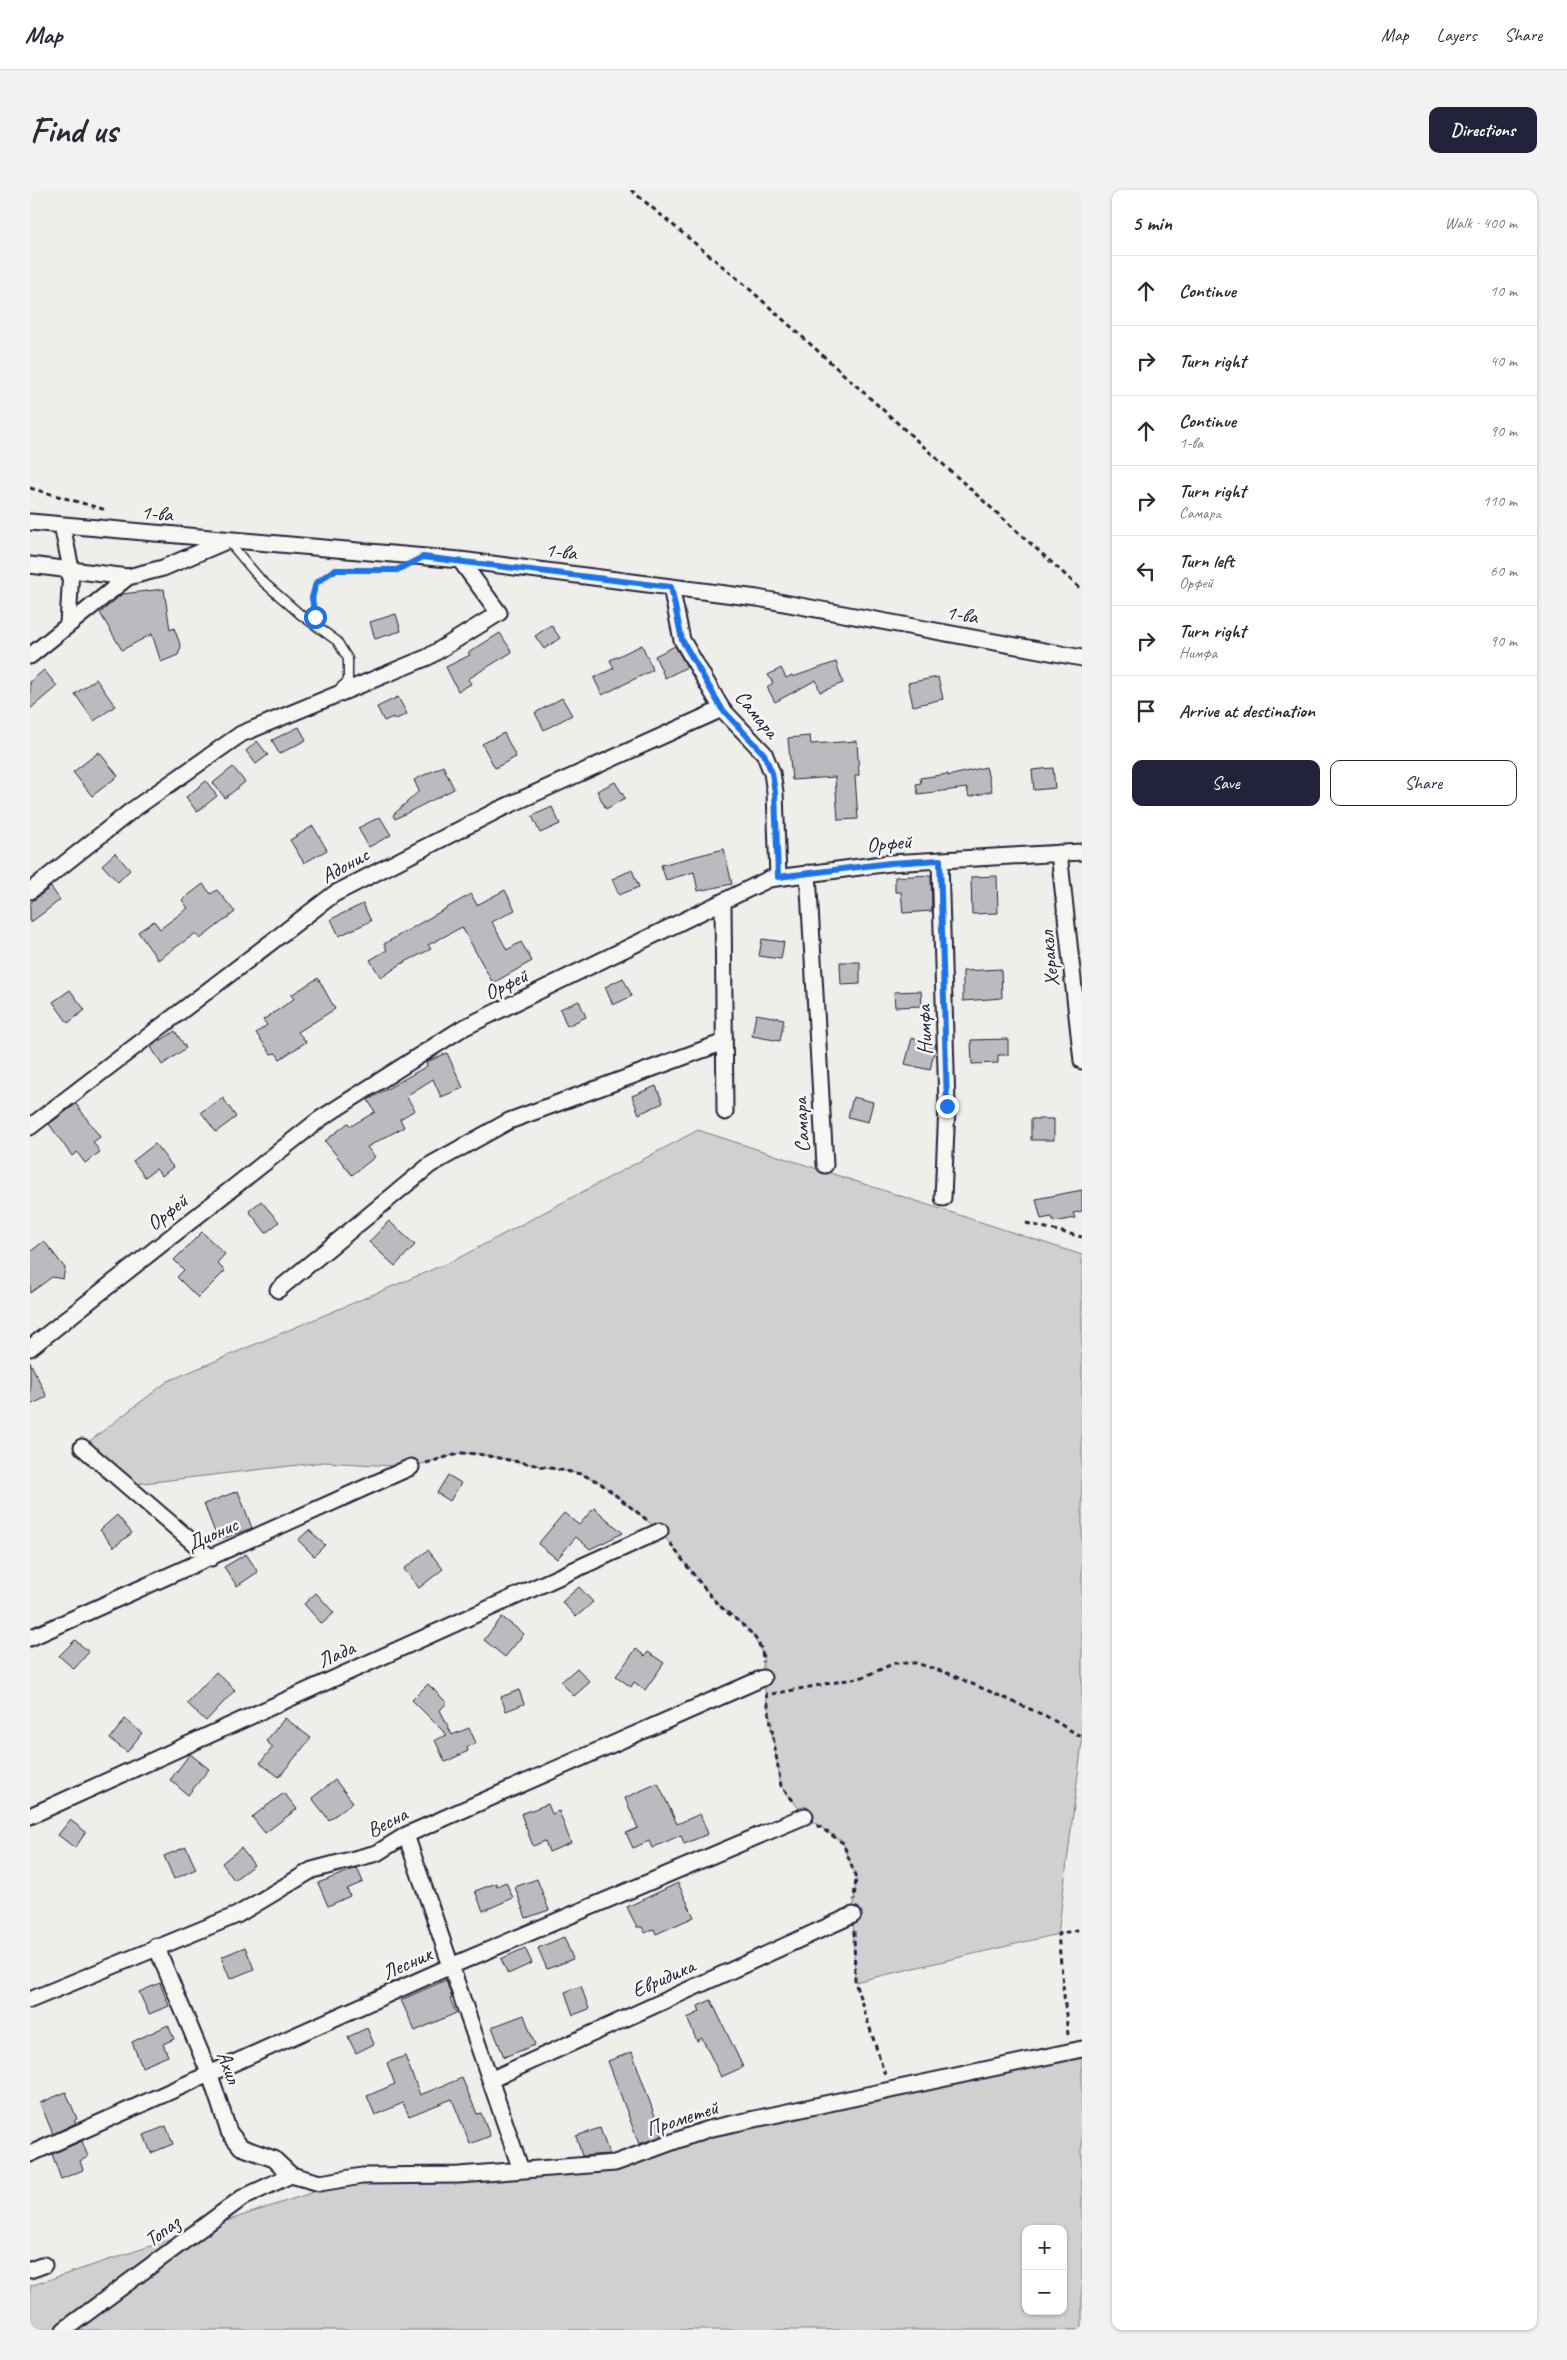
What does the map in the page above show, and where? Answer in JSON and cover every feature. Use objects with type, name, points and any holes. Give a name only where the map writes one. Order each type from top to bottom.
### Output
[{"type":"street","name":"1-ва","points":[[30,522],[460,560],[757,598],[1082,658]]},
{"type":"street","points":[[62,525],[71,569],[68,625]]},
{"type":"street","points":[[30,565],[128,577],[163,568],[228,541]]},
{"type":"street","points":[[30,891],[131,811],[241,734],[428,657],[499,613],[460,560]]},
{"type":"street","points":[[30,656],[128,577]]},
{"type":"street","name":"Самара","points":[[671,587],[682,640],[722,709],[764,754],[772,773],[775,792],[778,877]]},
{"type":"street","name":"Адонис","points":[[30,1127],[334,894],[498,810],[722,709]]},
{"type":"street","name":"Орфей","points":[[30,1348],[320,1119],[461,1029],[769,879],[890,863],[1082,852]]},
{"type":"street","name":"Херакъл","points":[[1059,853],[1082,1061]]},
{"type":"street","name":"Нимфа","points":[[940,860],[947,1106],[942,1198]]},
{"type":"street","name":"Самара","points":[[808,873],[825,1165]]},
{"type":"street","points":[[724,902],[725,1112]]},
{"type":"street","points":[[278,1290],[430,1165],[508,1121],[724,1042]]},
{"type":"street","points":[[82,1447],[211,1558]]},
{"type":"street","name":"Дионис","points":[[30,1638],[211,1558],[411,1466]]},
{"type":"street","name":"Лада","points":[[30,1816],[660,1531]]},
{"type":"street","name":"Весна","points":[[30,2000],[156,1946],[237,1915],[312,1870],[378,1853],[406,1835],[763,1678]]},
{"type":"street","name":"Лесник","points":[[30,2154],[451,1966],[805,1816]]},
{"type":"street","points":[[406,1835],[521,2170]]},
{"type":"street","name":"Евридика","points":[[490,2080],[853,1915]]},
{"type":"street","name":"Ахил","points":[[156,1946],[210,2075],[229,2132],[241,2146],[274,2159],[291,2175]]},
{"type":"street","name":"Прометей","points":[[291,2175],[320,2183],[362,2176],[459,2175],[615,2163],[708,2129],[1076,2050]]},
{"type":"street","name":"Топаз","points":[[64,2330],[242,2198],[291,2175]]},
{"type":"lane","points":[[228,541],[261,580],[301,615],[336,641],[348,659],[348,681],[323,701]]},
{"type":"path","points":[[631,190],[745,285],[1082,590]]},
{"type":"path","points":[[325,632],[315,617],[312,598],[316,583],[334,570],[358,569]]},
{"type":"path","points":[[1026,1223],[1082,1237]]},
{"type":"path","points":[[766,1695],[863,1677],[895,1663],[916,1663],[947,1673],[1046,1716],[1082,1737]]},
{"type":"path","points":[[1076,2050],[1058,1934],[1082,1929]]},
{"type":"shaded area","points":[[698,1130],[1082,1255],[1082,1742],[1058,1934],[855,1982],[853,1915],[856,1878],[843,1843],[805,1816],[781,1786],[763,1678],[763,1655],[751,1632],[716,1602],[660,1531],[599,1482],[581,1474],[479,1454],[461,1453],[411,1467],[324,1462],[127,1485],[82,1447],[168,1381],[455,1260]]},
{"type":"shaded area","points":[[1082,2049],[1082,2330],[30,2330],[30,2286],[362,2176],[615,2163],[708,2129]]},
{"type":"building","points":[[164,589],[170,630],[174,628],[181,647],[178,655],[161,662],[152,634],[122,650],[100,613],[122,594]]},
{"type":"building","points":[[396,614],[401,631],[375,639],[370,622]]},
{"type":"building","points":[[551,625],[560,638],[544,649],[535,636]]},
{"type":"building","points":[[500,633],[512,652],[468,679],[471,684],[458,691],[446,667],[470,655],[468,653]]},
{"type":"building","points":[[642,645],[653,670],[602,695],[594,678],[614,668],[610,660]]},
{"type":"building","points":[[675,646],[687,667],[665,678],[655,656]]},
{"type":"building","points":[[836,662],[843,683],[820,692],[816,680],[775,702],[767,687],[773,683],[768,675],[781,668],[786,678]]},
{"type":"building","points":[[44,670],[57,686],[30,709],[30,682]]},
{"type":"building","points":[[938,677],[943,699],[913,706],[908,683]]},
{"type":"building","points":[[96,679],[115,706],[94,721],[75,694]]},
{"type":"building","points":[[398,697],[407,714],[394,720],[393,717],[384,721],[377,707]]},
{"type":"building","points":[[562,698],[572,715],[544,730],[535,713]]},
{"type":"building","points":[[299,727],[306,740],[279,754],[272,740]]},
{"type":"building","points":[[504,733],[516,757],[495,768],[482,744]]},
{"type":"building","points":[[810,736],[811,744],[857,741],[859,775],[855,776],[858,819],[838,820],[835,777],[792,780],[788,738]]},
{"type":"building","points":[[257,741],[268,755],[256,764],[246,751]]},
{"type":"building","points":[[99,752],[118,776],[92,796],[73,772]]},
{"type":"building","points":[[443,766],[454,789],[395,819],[393,815],[419,791],[414,780]]},
{"type":"building","points":[[233,767],[245,782],[225,798],[213,783]]},
{"type":"building","points":[[986,767],[992,791],[969,797],[967,788],[918,794],[916,784],[921,783],[920,778],[948,774],[948,776]]},
{"type":"building","points":[[1053,768],[1055,788],[1034,790],[1032,770]]},
{"type":"building","points":[[206,781],[217,796],[197,812],[186,797]]},
{"type":"building","points":[[615,782],[625,798],[606,809],[597,791]]},
{"type":"building","points":[[552,807],[560,824],[540,833],[532,816]]},
{"type":"building","points":[[380,817],[391,835],[369,847],[358,828]]},
{"type":"building","points":[[313,826],[327,850],[304,863],[290,840]]},
{"type":"building","points":[[724,849],[732,884],[698,891],[694,872],[666,880],[661,865]]},
{"type":"building","points":[[115,853],[130,870],[118,882],[102,865]]},
{"type":"building","points":[[632,870],[639,887],[619,895],[612,879]]},
{"type":"building","points":[[931,875],[932,911],[903,913],[901,892],[895,892],[895,877]]},
{"type":"building","points":[[997,876],[998,913],[972,914],[971,877]]},
{"type":"building","points":[[203,884],[211,894],[217,890],[235,912],[200,939],[196,933],[158,960],[138,932],[154,921],[160,929],[188,908],[182,900]]},
{"type":"building","points":[[51,887],[60,900],[30,923],[30,903]]},
{"type":"building","points":[[505,890],[515,910],[492,922],[507,950],[521,942],[532,961],[493,983],[462,927],[428,945],[431,949],[401,964],[381,978],[370,960],[387,950],[384,944],[471,894],[477,905]]},
{"type":"building","points":[[363,904],[371,921],[339,936],[331,919]]},
{"type":"building","points":[[762,939],[784,942],[781,959],[759,956]]},
{"type":"building","points":[[840,962],[860,962],[860,984],[841,985]]},
{"type":"building","points":[[1001,969],[1002,998],[963,1001],[963,971]]},
{"type":"building","points":[[318,978],[335,1009],[298,1032],[306,1042],[280,1059],[276,1053],[271,1054],[256,1033],[267,1025],[263,1020],[294,999],[291,995]]},
{"type":"building","points":[[623,978],[632,996],[613,1005],[605,987]]},
{"type":"building","points":[[70,990],[85,1010],[68,1023],[53,1002]]},
{"type":"building","points":[[921,991],[922,1006],[895,1007],[894,992]]},
{"type":"building","points":[[579,1001],[586,1017],[567,1026],[560,1009]]},
{"type":"building","points":[[756,1014],[784,1019],[780,1041],[752,1036]]},
{"type":"building","points":[[175,1031],[186,1048],[162,1065],[151,1047]]},
{"type":"building","points":[[912,1038],[936,1044],[930,1070],[905,1064]]},
{"type":"building","points":[[1008,1039],[1008,1055],[998,1055],[998,1063],[972,1064],[971,1040]]},
{"type":"building","points":[[447,1053],[463,1088],[441,1097],[433,1079],[406,1096],[415,1110],[400,1119],[404,1127],[367,1147],[375,1157],[352,1175],[325,1141],[348,1123],[351,1126],[375,1112],[368,1100],[427,1066],[426,1063],[429,1061]]},
{"type":"building","points":[[656,1086],[663,1103],[639,1114],[632,1096]]},
{"type":"building","points":[[853,1097],[873,1102],[868,1122],[848,1117]]},
{"type":"building","points":[[223,1098],[236,1117],[216,1132],[201,1112]]},
{"type":"building","points":[[76,1104],[100,1137],[93,1142],[100,1152],[85,1163],[77,1152],[72,1156],[49,1124]]},
{"type":"building","points":[[1031,1119],[1054,1119],[1054,1140],[1031,1140]]},
{"type":"building","points":[[155,1144],[173,1167],[162,1176],[156,1169],[145,1177],[133,1161]]},
{"type":"building","points":[[1082,1190],[1082,1211],[1073,1213],[1075,1218],[1054,1222],[1052,1217],[1041,1219],[1036,1199]]},
{"type":"building","points":[[261,1201],[279,1222],[266,1233],[249,1211]]},
{"type":"building","points":[[389,1221],[415,1245],[395,1266],[369,1242]]},
{"type":"building","points":[[202,1232],[225,1254],[217,1263],[225,1271],[198,1298],[177,1277],[184,1270],[174,1260]]},
{"type":"building","points":[[44,1241],[65,1268],[63,1279],[52,1277],[30,1293],[30,1252]]},
{"type":"building","points":[[30,1362],[47,1397],[30,1405]]},
{"type":"building","points":[[448,1475],[461,1483],[450,1501],[437,1493]]},
{"type":"building","points":[[238,1491],[252,1528],[218,1540],[204,1504]]},
{"type":"building","points":[[594,1508],[623,1533],[590,1549],[576,1537],[557,1559],[538,1544],[564,1513],[579,1525]]},
{"type":"building","points":[[117,1515],[132,1533],[114,1547],[100,1530]]},
{"type":"building","points":[[309,1530],[325,1545],[314,1556],[298,1540]]},
{"type":"building","points":[[428,1550],[443,1569],[419,1588],[404,1569]]},
{"type":"building","points":[[246,1554],[258,1572],[237,1586],[224,1567]]},
{"type":"building","points":[[579,1587],[593,1602],[576,1617],[562,1602]]},
{"type":"building","points":[[316,1593],[334,1613],[322,1624],[304,1604]]},
{"type":"building","points":[[502,1617],[524,1634],[505,1657],[484,1640]]},
{"type":"building","points":[[75,1640],[89,1652],[74,1669],[59,1656]]},
{"type":"building","points":[[636,1649],[645,1656],[648,1652],[664,1663],[645,1690],[634,1682],[631,1687],[616,1676]]},
{"type":"building","points":[[577,1668],[590,1682],[574,1696],[561,1682]]},
{"type":"building","points":[[216,1672],[235,1690],[206,1721],[187,1703]]},
{"type":"building","points":[[428,1684],[447,1703],[440,1710],[452,1735],[469,1728],[476,1743],[467,1747],[468,1751],[445,1762],[435,1740],[447,1735],[412,1700]]},
{"type":"building","points":[[519,1690],[524,1704],[506,1711],[501,1697]]},
{"type":"building","points":[[285,1718],[311,1738],[279,1777],[260,1763],[273,1747],[266,1741]]},
{"type":"building","points":[[125,1719],[142,1733],[127,1752],[110,1739]]},
{"type":"building","points":[[190,1754],[209,1769],[188,1795],[170,1780]]},
{"type":"building","points":[[335,1780],[353,1802],[329,1820],[312,1798]]},
{"type":"building","points":[[658,1783],[677,1824],[700,1814],[708,1834],[684,1844],[681,1835],[652,1848],[649,1841],[633,1848],[626,1833],[638,1828],[625,1798]]},
{"type":"building","points":[[284,1793],[297,1809],[265,1833],[252,1817]]},
{"type":"building","points":[[548,1804],[552,1814],[559,1811],[571,1843],[549,1852],[545,1841],[533,1846],[521,1814]]},
{"type":"building","points":[[70,1820],[86,1832],[75,1848],[58,1835]]},
{"type":"building","points":[[186,1847],[196,1869],[174,1879],[164,1856]]},
{"type":"building","points":[[241,1848],[254,1865],[234,1880],[222,1863]]},
{"type":"building","points":[[357,1868],[363,1882],[347,1889],[350,1896],[328,1906],[318,1883]]},
{"type":"building","points":[[537,1879],[549,1910],[526,1918],[515,1887]]},
{"type":"building","points":[[506,1882],[513,1898],[483,1911],[475,1891],[496,1883],[497,1886]]},
{"type":"building","points":[[678,1883],[694,1917],[656,1934],[654,1929],[645,1933],[642,1927],[637,1927],[627,1907]]},
{"type":"building","points":[[564,1937],[573,1959],[547,1969],[538,1948]]},
{"type":"building","points":[[245,1947],[254,1969],[230,1979],[221,1957]]},
{"type":"building","points":[[525,1948],[532,1963],[508,1974],[501,1959]]},
{"type":"building","points":[[446,1980],[452,1998],[450,1999],[456,2013],[415,2031],[401,2000]]},
{"type":"building","points":[[160,1983],[169,2006],[149,2014],[139,1992]]},
{"type":"building","points":[[581,1986],[589,2009],[573,2015],[565,1992]]},
{"type":"building","points":[[711,2000],[743,2067],[721,2077],[702,2038],[697,2041],[687,2018],[700,2012],[698,2006]]},
{"type":"building","points":[[524,2015],[535,2045],[504,2057],[492,2027]]},
{"type":"building","points":[[168,2025],[174,2039],[163,2044],[168,2056],[142,2067],[132,2042]]},
{"type":"building","points":[[367,2028],[374,2044],[356,2053],[348,2037]]},
{"type":"building","points":[[632,2052],[662,2136],[639,2144],[608,2061]]},
{"type":"building","points":[[405,2056],[420,2095],[462,2078],[477,2114],[481,2113],[490,2136],[470,2144],[452,2099],[409,2116],[403,2103],[375,2115],[367,2096],[395,2084],[387,2063]]},
{"type":"building","points":[[66,2092],[77,2119],[74,2121],[76,2123],[53,2134],[40,2103]]},
{"type":"building","points":[[166,2126],[173,2144],[151,2153],[144,2135]]},
{"type":"building","points":[[600,2128],[609,2154],[582,2156],[576,2136]]},
{"type":"building","points":[[82,2141],[88,2157],[80,2161],[83,2170],[61,2179],[52,2154]]},
{"type":"route","points":[[315,617],[312,598],[316,583],[334,570],[397,570],[423,557],[671,587],[682,640],[722,709],[764,754],[772,773],[775,792],[778,877],[890,863],[940,860],[947,1106]]}]
